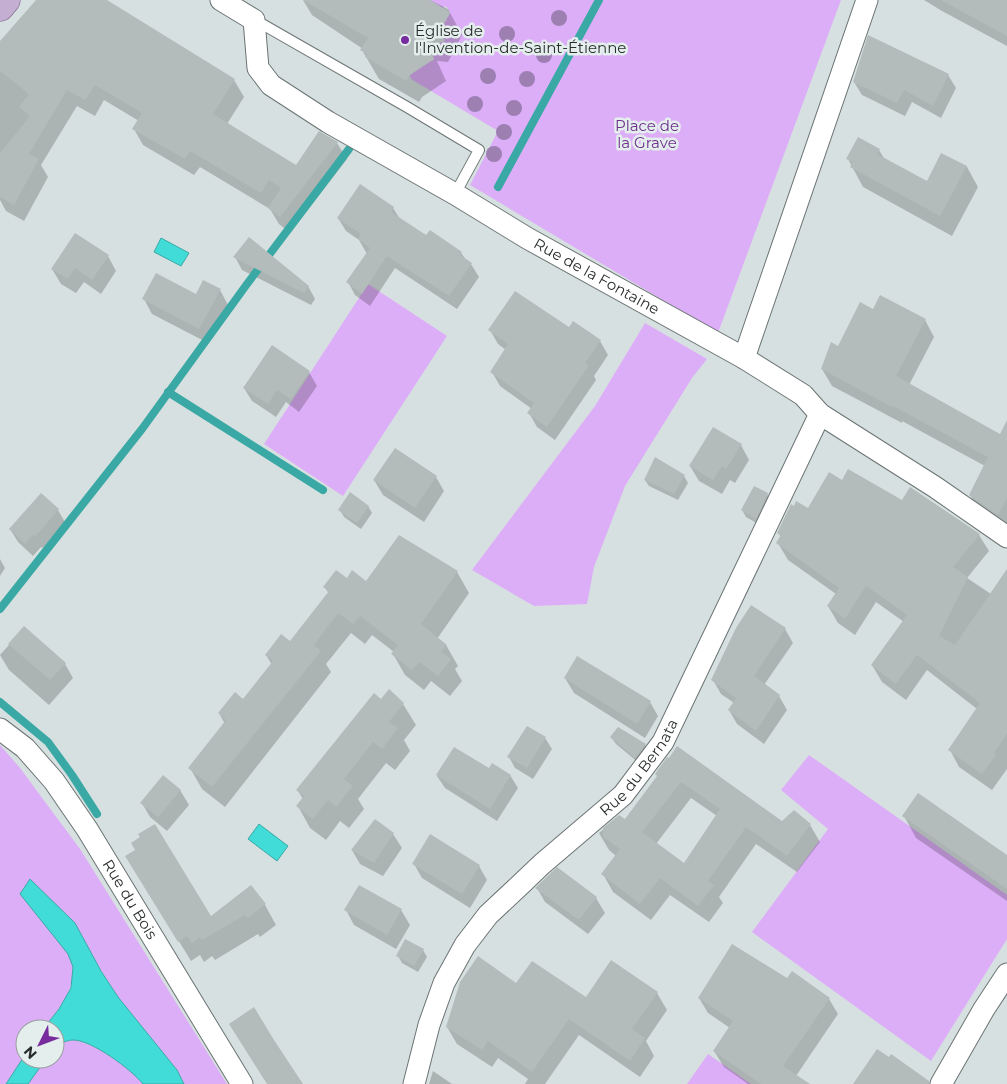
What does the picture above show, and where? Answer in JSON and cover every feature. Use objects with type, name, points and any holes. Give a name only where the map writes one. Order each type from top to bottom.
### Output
[{"type":"main road","points":[[0,7],[6,0]]},
{"type":"street","points":[[221,0],[254,20]]},
{"type":"street","points":[[744,358],[866,0]]},
{"type":"street","name":"Rue de la Fontaine","points":[[254,20],[258,68],[271,85],[328,122],[455,194],[527,238],[744,358],[803,395],[820,414],[1005,532]]},
{"type":"street","name":"Rue du Bernata","points":[[414,1084],[429,1025],[444,983],[465,945],[488,915],[525,880],[624,795],[663,742],[820,414]]},
{"type":"street","name":"Rue du Bois","points":[[0,729],[25,748],[54,781],[87,829],[242,1084]]},
{"type":"street","points":[[941,1084],[984,1009],[1007,974]]},
{"type":"lane","points":[[254,20],[479,150],[455,194]]},
{"type":"green space","name":"Place de la Grave","points":[[430,0],[841,0],[718,333],[470,185],[498,131],[411,79],[409,76],[429,59],[431,61],[434,60],[433,56],[441,42],[444,42],[445,39],[442,38],[439,30],[450,12],[448,8],[444,6],[443,8]]},
{"type":"green space","points":[[368,284],[447,336],[343,496],[264,444]]},
{"type":"green space","points":[[645,323],[707,359],[692,378],[625,486],[594,567],[587,604],[534,606],[472,570],[595,406]]},
{"type":"green space","points":[[0,745],[20,768],[80,849],[227,1084],[184,1084],[177,1070],[118,997],[88,949],[51,932],[68,953],[72,963],[73,974],[68,994],[51,1019],[15,1019],[16,1069],[6,1084],[0,1084]]},
{"type":"green space","points":[[809,755],[1007,895],[1007,939],[931,1061],[752,932],[828,829],[781,790]]},
{"type":"green space","points":[[73,1040],[82,1042],[101,1051],[130,1070],[143,1084],[28,1084],[39,1069],[65,1069],[65,1042]]},
{"type":"green space","points":[[708,1054],[751,1084],[687,1084]]},
{"type":"water","points":[[161,238],[189,253],[181,266],[154,252]]},
{"type":"water","points":[[259,824],[288,846],[277,861],[248,839]]},
{"type":"water","points":[[30,879],[75,923],[101,971],[118,997],[177,1070],[184,1084],[143,1084],[130,1071],[90,1044],[72,1040],[65,1042],[65,1019],[51,1019],[71,988],[73,967],[68,954],[20,894]]},
{"type":"water","points":[[16,1069],[39,1069],[28,1084],[6,1084]]},
{"type":"building","points":[[36,0],[107,0],[235,79],[213,114],[296,165],[319,131],[338,142],[280,217],[268,208],[281,188],[269,180],[261,193],[190,151],[185,159],[132,129],[142,113],[95,85],[85,100],[67,90],[29,154],[39,159],[14,205],[0,197],[0,153],[30,116],[19,107],[29,94],[0,71],[0,41]]},
{"type":"building","name":"Église de l'Invention-de-Saint-Étienne","points":[[303,0],[430,0],[450,13],[435,41],[426,40],[434,59],[410,75],[406,81],[365,57],[367,54],[360,50],[368,38]]},
{"type":"building","points":[[941,0],[1007,0],[1007,36]]},
{"type":"building","points":[[868,35],[949,74],[933,106],[904,90],[897,103],[853,82]]},
{"type":"building","points":[[858,137],[880,149],[877,154],[927,181],[941,153],[967,166],[940,216],[850,167],[853,162],[846,159]]},
{"type":"building","points":[[360,184],[394,207],[391,212],[426,235],[430,230],[462,252],[460,255],[472,263],[449,296],[387,256],[362,294],[346,282],[370,248],[358,239],[361,234],[337,218]]},
{"type":"building","points":[[75,233],[109,255],[92,280],[75,268],[68,279],[51,269]]},
{"type":"building","points":[[249,237],[309,286],[304,293],[233,257]]},
{"type":"building","points":[[156,273],[196,294],[203,280],[221,289],[199,329],[142,299]]},
{"type":"building","points":[[515,291],[569,327],[573,321],[601,340],[585,363],[589,365],[547,427],[527,413],[534,403],[490,372],[508,344],[488,330]]},
{"type":"building","points":[[880,295],[926,319],[896,376],[1000,434],[1007,420],[1007,498],[998,515],[969,495],[988,457],[821,369],[831,342],[838,346],[860,302],[873,309]]},
{"type":"building","points":[[272,345],[310,371],[291,399],[277,390],[268,404],[243,388]]},
{"type":"building","points":[[713,427],[742,444],[726,469],[722,466],[713,480],[689,466]]},
{"type":"building","points":[[395,448],[437,476],[415,508],[373,480]]},
{"type":"building","points":[[655,457],[685,475],[674,494],[644,480]]},
{"type":"building","points":[[848,469],[902,500],[910,487],[980,534],[953,567],[968,577],[939,636],[955,645],[1007,569],[1007,734],[994,753],[996,755],[982,774],[948,750],[980,703],[917,655],[896,684],[871,665],[907,615],[866,586],[845,619],[827,606],[839,588],[776,543],[781,535],[777,533],[791,504],[794,506],[796,501],[808,508],[829,472],[842,480]]},
{"type":"building","points":[[754,486],[768,493],[756,519],[741,510]]},
{"type":"building","points":[[350,492],[369,506],[357,523],[338,510]]},
{"type":"building","points":[[41,493],[59,509],[36,536],[33,535],[25,544],[9,529]]},
{"type":"building","points":[[399,535],[458,571],[421,624],[447,645],[441,652],[451,659],[438,676],[419,662],[412,670],[391,654],[398,645],[360,616],[353,624],[338,613],[314,645],[321,651],[212,787],[188,768],[226,720],[218,713],[235,692],[243,699],[273,661],[265,655],[281,634],[290,641],[329,591],[323,587],[336,570],[347,578],[352,570],[366,581]]},
{"type":"building","points":[[751,605],[786,628],[754,676],[780,695],[756,731],[728,710],[736,698],[711,680],[736,628]]},
{"type":"building","points":[[24,626],[66,663],[50,680],[8,644]]},
{"type":"building","points":[[577,656],[651,701],[637,724],[564,678]]},
{"type":"building","points":[[389,689],[404,703],[389,722],[398,728],[382,749],[373,742],[344,779],[353,786],[336,807],[328,800],[313,819],[296,806],[304,796],[296,790],[374,693],[381,699]]},
{"type":"building","points":[[527,726],[546,737],[527,768],[507,757]]},
{"type":"building","points":[[618,727],[646,744],[635,758],[610,737]]},
{"type":"building","points":[[677,746],[782,821],[794,810],[811,824],[787,856],[746,827],[708,881],[714,885],[698,906],[660,878],[640,904],[601,874],[620,849],[603,837],[603,828],[619,815],[625,819],[657,776],[655,774],[667,757],[669,758]],"holes":[[[681,782],[720,809],[684,863],[642,832]]]},
{"type":"building","points":[[454,747],[489,768],[492,763],[511,775],[490,809],[436,775]]},
{"type":"building","points":[[163,775],[181,790],[158,817],[140,803]]},
{"type":"building","points":[[918,793],[1007,855],[1007,889],[902,816]]},
{"type":"building","points":[[375,819],[394,833],[374,863],[351,850]]},
{"type":"building","points":[[155,824],[211,916],[251,885],[266,904],[248,918],[245,915],[202,940],[200,937],[192,943],[187,936],[178,942],[125,856],[135,850],[131,843],[140,837],[138,834]]},
{"type":"building","points":[[430,834],[480,865],[462,894],[412,864]]},
{"type":"building","points":[[557,867],[597,897],[579,920],[535,888]]},
{"type":"building","points":[[359,885],[402,909],[387,935],[344,910]]},
{"type":"building","points":[[405,939],[424,949],[414,966],[396,956]]},
{"type":"building","points":[[732,944],[787,978],[792,971],[830,998],[783,1066],[810,1084],[761,1084],[713,1051],[733,1021],[698,998]]},
{"type":"building","points":[[478,956],[516,983],[532,961],[586,997],[611,960],[658,992],[632,1029],[645,1038],[630,1061],[569,1019],[532,1072],[488,1041],[482,1050],[446,1027],[460,982]]},
{"type":"building","points":[[254,1007],[303,1084],[267,1084],[229,1024]]},
{"type":"building","points":[[877,1049],[889,1057],[891,1054],[929,1081],[929,1084],[853,1084]]},
{"type":"waterway","points":[[498,187],[599,0]]},
{"type":"waterway","points":[[0,609],[142,429],[247,284],[349,149]]},
{"type":"waterway","points":[[168,392],[323,490]]},
{"type":"waterway","points":[[0,702],[48,742],[97,814]]},
{"type":"place","name":"Église de l'Invention-de-Saint-Étienne","points":[[405,40]]}]
